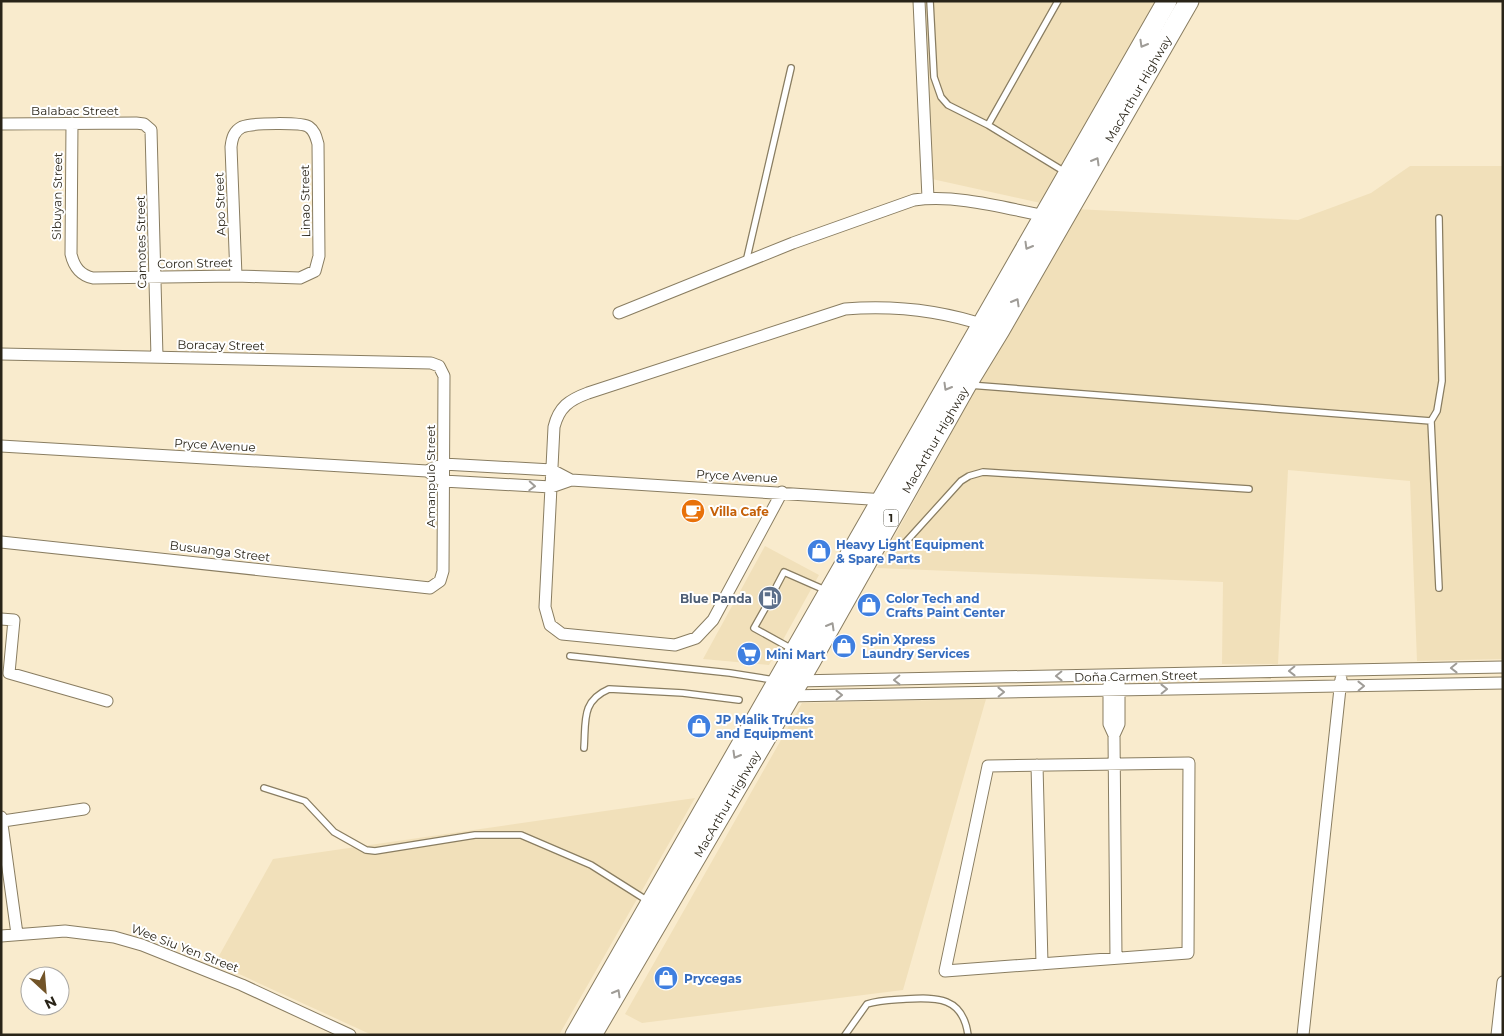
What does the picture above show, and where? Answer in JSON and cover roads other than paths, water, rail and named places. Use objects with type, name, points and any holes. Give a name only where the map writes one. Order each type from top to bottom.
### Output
[{"type":"highway","name":"MacArthur Highway","points":[[992,327],[1046,216],[1167,1]]},
{"type":"highway","name":"MacArthur Highway","points":[[575,1035],[658,907],[794,689],[878,543],[891,500],[970,363],[1189,1]]},
{"type":"highway","name":"MacArthur Highway","points":[[592,1035],[774,688],[830,592],[966,384],[970,363]]},
{"type":"street","points":[[919,1],[928,198]]},
{"type":"street","name":"Balabac Street","points":[[1,124],[136,123],[148,127]]},
{"type":"street","name":"Sibuyan Street","points":[[72,124],[70,246],[76,268]]},
{"type":"street","name":"Linao Street","points":[[236,132],[246,126],[298,124],[304,125],[314,132],[318,144],[319,256],[315,271]]},
{"type":"street","name":"Camotes Street","points":[[148,127],[152,137],[157,357]]},
{"type":"street","name":"Apo Street","points":[[236,132],[232,147],[236,276]]},
{"type":"street","points":[[619,313],[878,212],[928,198],[956,200],[1046,216]]},
{"type":"street","name":"Coron Street","points":[[76,268],[80,273],[93,278],[236,276],[300,278],[308,276],[315,271]]},
{"type":"street","points":[[782,492],[713,620],[696,638],[676,645],[562,634],[550,625],[545,607],[554,427],[561,409],[567,402],[597,390],[845,309],[874,306],[928,310],[957,315],[992,327]]},
{"type":"street","name":"Boracay Street","points":[[1,354],[431,363],[439,366]]},
{"type":"street","name":"Amanpulo Street","points":[[436,586],[443,571],[444,376],[439,366]]},
{"type":"street","name":"Pryce Avenue","points":[[1,446],[426,471],[443,464],[552,470],[571,480],[891,500]]},
{"type":"street","name":"Pryce Avenue","points":[[426,471],[443,481],[551,488],[571,480]]},
{"type":"street","name":"Busuanga Street","points":[[1,542],[158,557],[423,589],[436,586]]},
{"type":"street","points":[[1,619],[14,620],[9,673],[107,701]]},
{"type":"street","name":"Doña Carmen Street","points":[[774,688],[794,689],[1114,675],[1503,667]]},
{"type":"street","points":[[1303,1035],[1342,670]]},
{"type":"street","points":[[1114,675],[1114,690],[1119,724],[1114,735],[1116,958]]},
{"type":"street","name":"Doña Carmen Street","points":[[774,688],[1114,690],[1503,683]]},
{"type":"street","points":[[1189,763],[1188,953],[944,971],[988,766],[1037,765],[1189,763]]},
{"type":"street","points":[[1037,765],[1042,964]]},
{"type":"street","points":[[17,934],[2,819],[84,809]]},
{"type":"street","name":"Wee Siu Yen Street","points":[[1,936],[65,931],[93,933],[142,945],[242,985],[350,1035]]},
{"type":"street","points":[[1497,1035],[1503,982]]},
{"type":"lane","points":[[930,1],[934,77],[938,92],[948,105],[988,125],[1069,175]]},
{"type":"lane","points":[[988,125],[1058,1]]},
{"type":"lane","points":[[746,262],[791,68]]},
{"type":"lane","points":[[1439,218],[1442,381],[1437,411],[1431,421],[1440,588]]},
{"type":"lane","points":[[966,384],[1431,421]]},
{"type":"lane","points":[[878,543],[894,546],[904,544],[960,481],[983,472],[1250,489]]},
{"type":"lane","points":[[774,592],[784,572],[830,592]]},
{"type":"lane","points":[[767,604],[754,628],[795,651]]},
{"type":"lane","points":[[570,656],[730,673],[774,688]]},
{"type":"lane","points":[[584,748],[586,713],[590,701],[599,693],[609,689],[683,692],[739,700]]},
{"type":"lane","points":[[264,788],[305,801],[334,832],[366,850],[375,851],[475,835],[521,835],[591,865],[658,907]]},
{"type":"lane","points":[[845,1035],[866,1004],[883,1000],[938,998],[950,1002],[960,1012],[968,1035]]},
{"type":"place","name":"Villa Cafe","points":[[693,511]]},
{"type":"place","name":"Heavy Light Equipment & Spare Parts","points":[[819,551]]},
{"type":"place","name":"Blue Panda","points":[[770,598]]},
{"type":"place","name":"Color Tech and Crafts Paint Center","points":[[869,605]]},
{"type":"place","name":"Spin Xpress Laundry Services","points":[[844,646]]},
{"type":"place","name":"Mini Mart","points":[[749,654]]},
{"type":"place","name":"JP Malik Trucks and Equipment","points":[[699,726]]},
{"type":"place","name":"Prycegas","points":[[666,978]]}]
